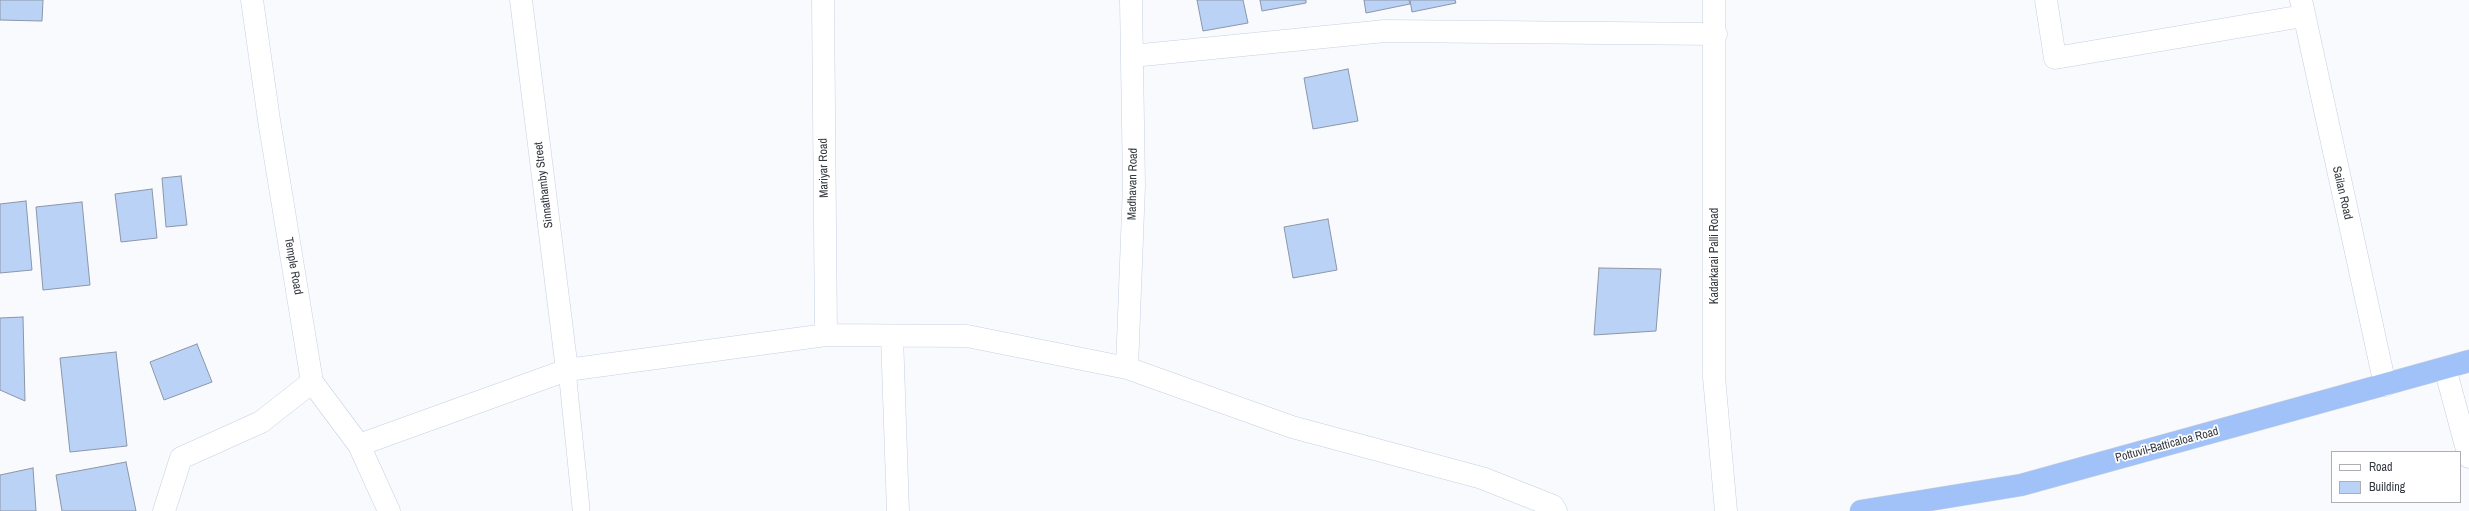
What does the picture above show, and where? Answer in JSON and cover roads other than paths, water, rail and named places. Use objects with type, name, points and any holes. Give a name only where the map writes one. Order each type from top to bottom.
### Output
[{"type":"highway","name":"Pottuvil-Batticaloa Road","points":[[1862,511],[2021,485],[2469,361]]},
{"type":"street","name":"Temple Road","points":[[252,0],[269,120],[312,382],[360,445],[389,511]]},
{"type":"street","name":"Sinnathamby Street","points":[[522,0],[567,370]]},
{"type":"street","name":"Mariyar Road","points":[[823,0],[826,335]]},
{"type":"street","name":"Madhavan Road","points":[[1126,368],[1134,185],[1131,0]]},
{"type":"street","name":"Kadarkarai Palli Road","points":[[1714,0],[1716,34],[1714,377],[1726,511]]},
{"type":"street","points":[[2046,0],[2055,58],[2302,8]]},
{"type":"street","name":"Sailan Road","points":[[2302,8],[2386,385]]},
{"type":"street","points":[[1132,56],[1385,31],[1716,34]]},
{"type":"street","points":[[360,445],[567,370],[826,335],[967,336],[1126,368],[1292,427],[1482,478],[1553,506],[1556,511]]},
{"type":"street","points":[[892,336],[898,511]]},
{"type":"street","points":[[2445,368],[2469,456]]},
{"type":"street","points":[[164,511],[181,458],[261,422],[312,382]]},
{"type":"lane","points":[[567,370],[581,508]]}]
